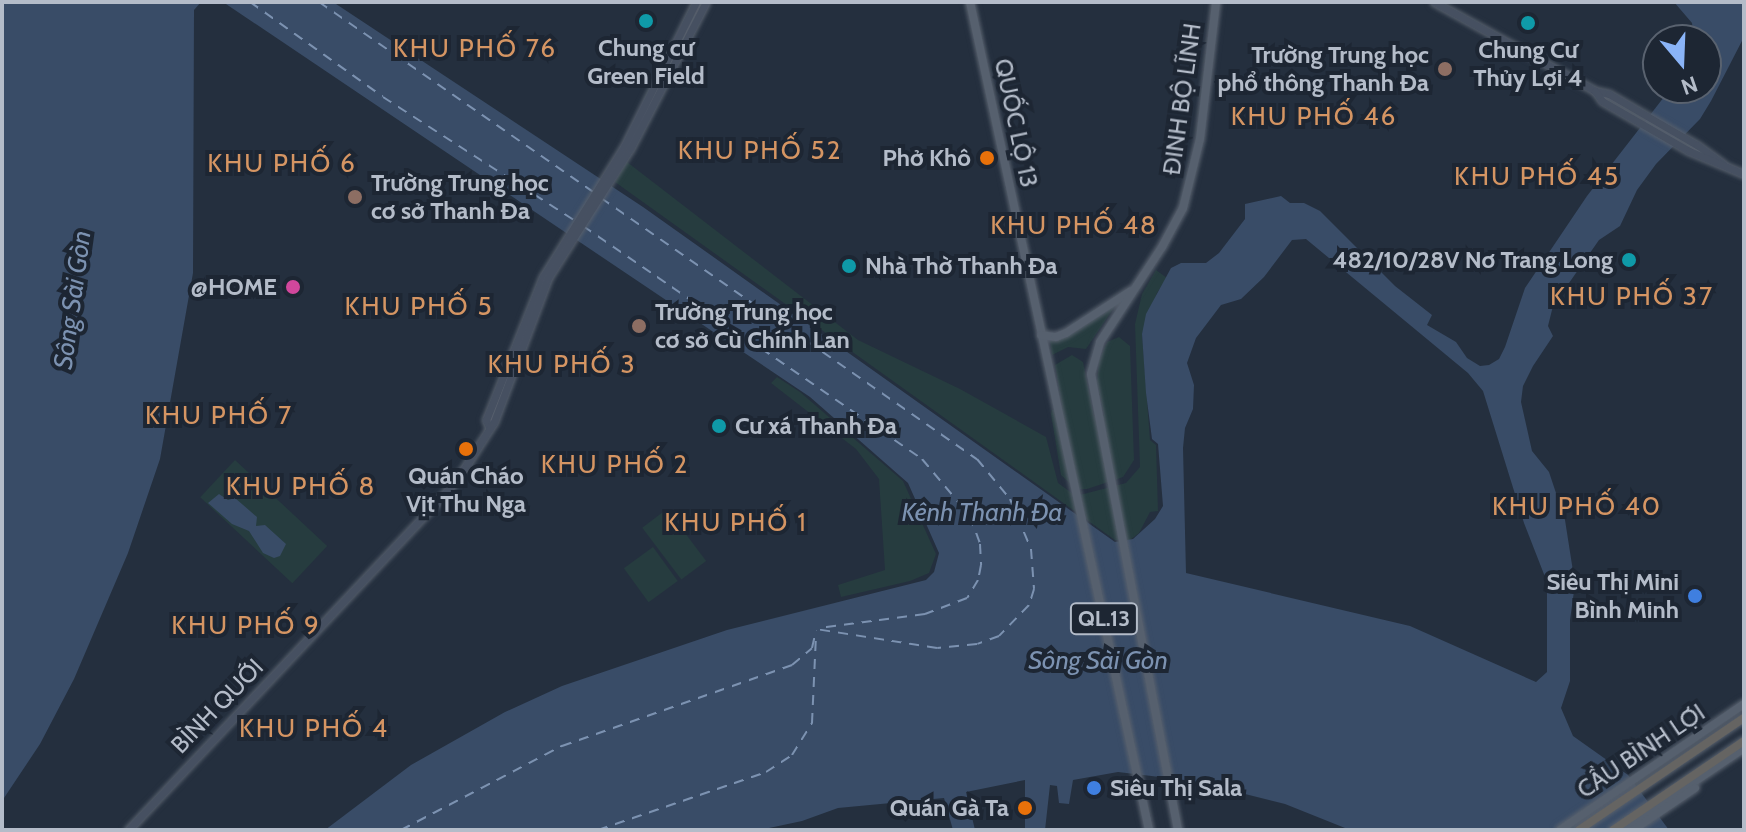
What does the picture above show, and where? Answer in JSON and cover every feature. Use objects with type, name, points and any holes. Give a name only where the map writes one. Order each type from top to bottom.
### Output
[{"type":"highway","name":"CẦU BÌNH LỢI","points":[[1579,830],[1744,718]]},
{"type":"highway","name":"CẦU BÌNH LỢI","points":[[1613,830],[1744,741]]},
{"type":"main road","points":[[682,41],[696,2]]},
{"type":"main road","points":[[682,41],[706,2]]},
{"type":"main road","name":"QUỐC LỘ 13","points":[[970,2],[1147,830]]},
{"type":"main road","name":"ĐINH BỘ LĨNH","points":[[1178,830],[1091,374],[1095,353],[1178,220],[1196,166],[1216,2]]},
{"type":"main road","points":[[1434,2],[1595,91],[1609,94],[1697,145],[1723,164]]},
{"type":"main road","name":"BÌNH QUỚI","points":[[128,830],[444,495],[494,422],[508,372],[548,278],[630,149],[682,41]]},
{"type":"main road","points":[[1595,91],[1602,101],[1689,151],[1744,174]]},
{"type":"main road","name":"ĐINH BỘ LĨNH","points":[[1041,335],[1051,337],[1066,333],[1139,284]]},
{"type":"main road","name":"CẦU BÌNH LỢI","points":[[1560,830],[1744,706]]},
{"type":"main road","name":"CẦU BÌNH LỢI","points":[[1568,830],[1744,706]]},
{"type":"main road","points":[[1623,830],[1744,748]]},
{"type":"main road","points":[[1633,830],[1744,755]]},
{"type":"green space","points":[[627,162],[858,340],[960,389],[1046,437],[1058,483],[1076,496],[1126,483],[1140,467],[1135,324],[1142,294],[1156,270],[1167,278],[1157,293],[1142,334],[1150,440],[1156,445],[1158,511],[1150,512],[1139,533],[1130,540],[1115,540],[615,182]]},
{"type":"green space","points":[[1115,306],[1086,349],[1068,347],[1052,355],[1050,341],[1073,333]]},
{"type":"green space","points":[[1119,337],[1130,346],[1134,460],[1123,477],[1087,489],[1076,489],[1061,475],[1051,414],[1052,410],[1062,407],[1055,365],[1072,355],[1083,362],[1094,416],[1104,415],[1097,382],[1099,360],[1107,342]]},
{"type":"green space","points":[[777,377],[800,392],[903,481],[936,554],[929,573],[910,581],[841,597],[838,585],[885,570],[879,479],[856,449],[771,383]]},
{"type":"green space","points":[[235,460],[327,546],[292,583],[200,497]]},
{"type":"green space","points":[[667,509],[706,561],[681,580],[642,528]]},
{"type":"green space","points":[[653,547],[678,581],[649,602],[624,568]]},
{"type":"water","name":"Sông Sài Gòn","points":[[2,2],[201,2],[194,10],[193,273],[160,459],[128,553],[74,679],[40,744],[2,801]]},
{"type":"water","name":"Sông Sài Gòn","points":[[223,2],[333,2],[643,207],[1115,542],[1133,539],[1155,519],[1163,506],[1158,444],[1152,439],[1146,393],[1142,334],[1146,314],[1171,268],[1181,263],[1206,263],[1219,253],[1245,219],[1245,204],[1281,196],[1290,203],[1304,203],[1320,211],[1395,286],[1432,315],[1427,325],[1456,342],[1467,358],[1480,366],[1489,365],[1499,359],[1505,347],[1525,288],[1587,196],[1659,104],[1709,104],[1700,119],[1656,164],[1637,190],[1620,226],[1599,240],[1553,306],[1548,326],[1553,336],[1523,386],[1521,402],[1532,451],[1549,472],[1565,520],[1575,584],[1570,620],[1570,681],[1561,708],[1573,736],[1628,775],[1669,830],[1350,830],[1285,804],[1193,781],[1118,772],[1073,780],[1069,804],[1059,803],[1057,786],[1050,785],[1045,830],[1025,830],[1025,780],[966,792],[975,830],[953,830],[944,798],[838,808],[802,821],[760,830],[325,830],[411,765],[505,712],[562,686],[727,630],[926,580],[934,572],[939,553],[908,483],[810,397]],"holes":[[[1306,239],[1468,373],[1483,391],[1524,523],[1547,582],[1547,672],[1536,682],[1410,626],[1186,573],[1183,448],[1185,428],[1193,409],[1194,385],[1187,363],[1196,338],[1221,305],[1241,299],[1264,277],[1292,240]]]},
{"type":"water","name":"Sông Sài Gòn","points":[[1674,2],[1744,2],[1744,37],[1722,80],[1722,24],[1692,24]]},
{"type":"water","points":[[219,494],[228,500],[235,498],[257,517],[256,526],[265,525],[286,544],[280,556],[274,558],[263,553],[249,531],[232,524],[208,503]]},
{"type":"ferry route","points":[[250,2],[383,97],[574,220]]},
{"type":"ferry route","points":[[319,2],[593,192]]},
{"type":"ferry route","points":[[601,198],[977,459],[1010,499],[1031,549],[1034,589],[1029,605],[999,636],[977,644],[937,648],[816,629]]},
{"type":"ferry route","points":[[583,226],[922,459],[970,516],[980,544],[981,565],[978,580],[967,598],[925,614],[819,628]]},
{"type":"ferry route","points":[[401,830],[562,746],[792,665],[812,648],[816,630]]},
{"type":"ferry route","points":[[598,830],[766,772],[792,755],[812,723],[816,634]]},
{"type":"place","name":"Chung cư Green Field","points":[[646,21]]},
{"type":"place","name":"Chung Cư Thủy Lợi 4","points":[[1528,23]]},
{"type":"place","name":"Trường Trung học phổ thông Thanh Đa","points":[[1445,69]]},
{"type":"place","name":"Phở Khô","points":[[987,158]]},
{"type":"place","name":"Trường Trung học cơ sở Thanh Đa","points":[[355,197]]},
{"type":"place","name":"482/10/28V Nơ Trang Long","points":[[1629,260]]},
{"type":"place","name":"Nhà Thờ Thanh Đa","points":[[849,266]]},
{"type":"place","name":"@HOME","points":[[293,287]]},
{"type":"place","name":"Trường Trung học cơ sở Cù Chính Lan","points":[[639,326]]},
{"type":"place","name":"Cư xá Thanh Đa","points":[[719,426]]},
{"type":"place","name":"Quán Cháo Vịt Thu Nga","points":[[466,449]]},
{"type":"place","name":"Siêu Thị Mini Bình Minh","points":[[1695,596]]},
{"type":"place","name":"Siêu Thị Sala","points":[[1094,788]]},
{"type":"place","name":"Quán Gà Ta","points":[[1025,808]]},
{"type":"district","name":"KHU PHỐ 76","points":[[475,49]]},
{"type":"district","name":"KHU PHỐ 46","points":[[1314,117]]},
{"type":"district","name":"KHU PHỐ 52","points":[[760,151]]},
{"type":"district","name":"KHU PHỐ 6","points":[[282,164]]},
{"type":"district","name":"KHU PHỐ 45","points":[[1537,177]]},
{"type":"district","name":"KHU PHỐ 48","points":[[1074,226]]},
{"type":"district","name":"KHU PHỐ 37","points":[[1632,297]]},
{"type":"district","name":"KHU PHỐ 5","points":[[419,307]]},
{"type":"district","name":"KHU PHỐ 3","points":[[562,365]]},
{"type":"district","name":"KHU PHỐ 7","points":[[219,416]]},
{"type":"district","name":"KHU PHỐ 2","points":[[615,465]]},
{"type":"district","name":"KHU PHỐ 8","points":[[301,487]]},
{"type":"district","name":"KHU PHỐ 40","points":[[1577,507]]},
{"type":"district","name":"KHU PHỐ 1","points":[[736,523]]},
{"type":"district","name":"KHU PHỐ 9","points":[[246,626]]},
{"type":"district","name":"KHU PHỐ 4","points":[[314,729]]},
{"type":"water label","name":"Kênh Thanh Đa","points":[[982,513]]}]
